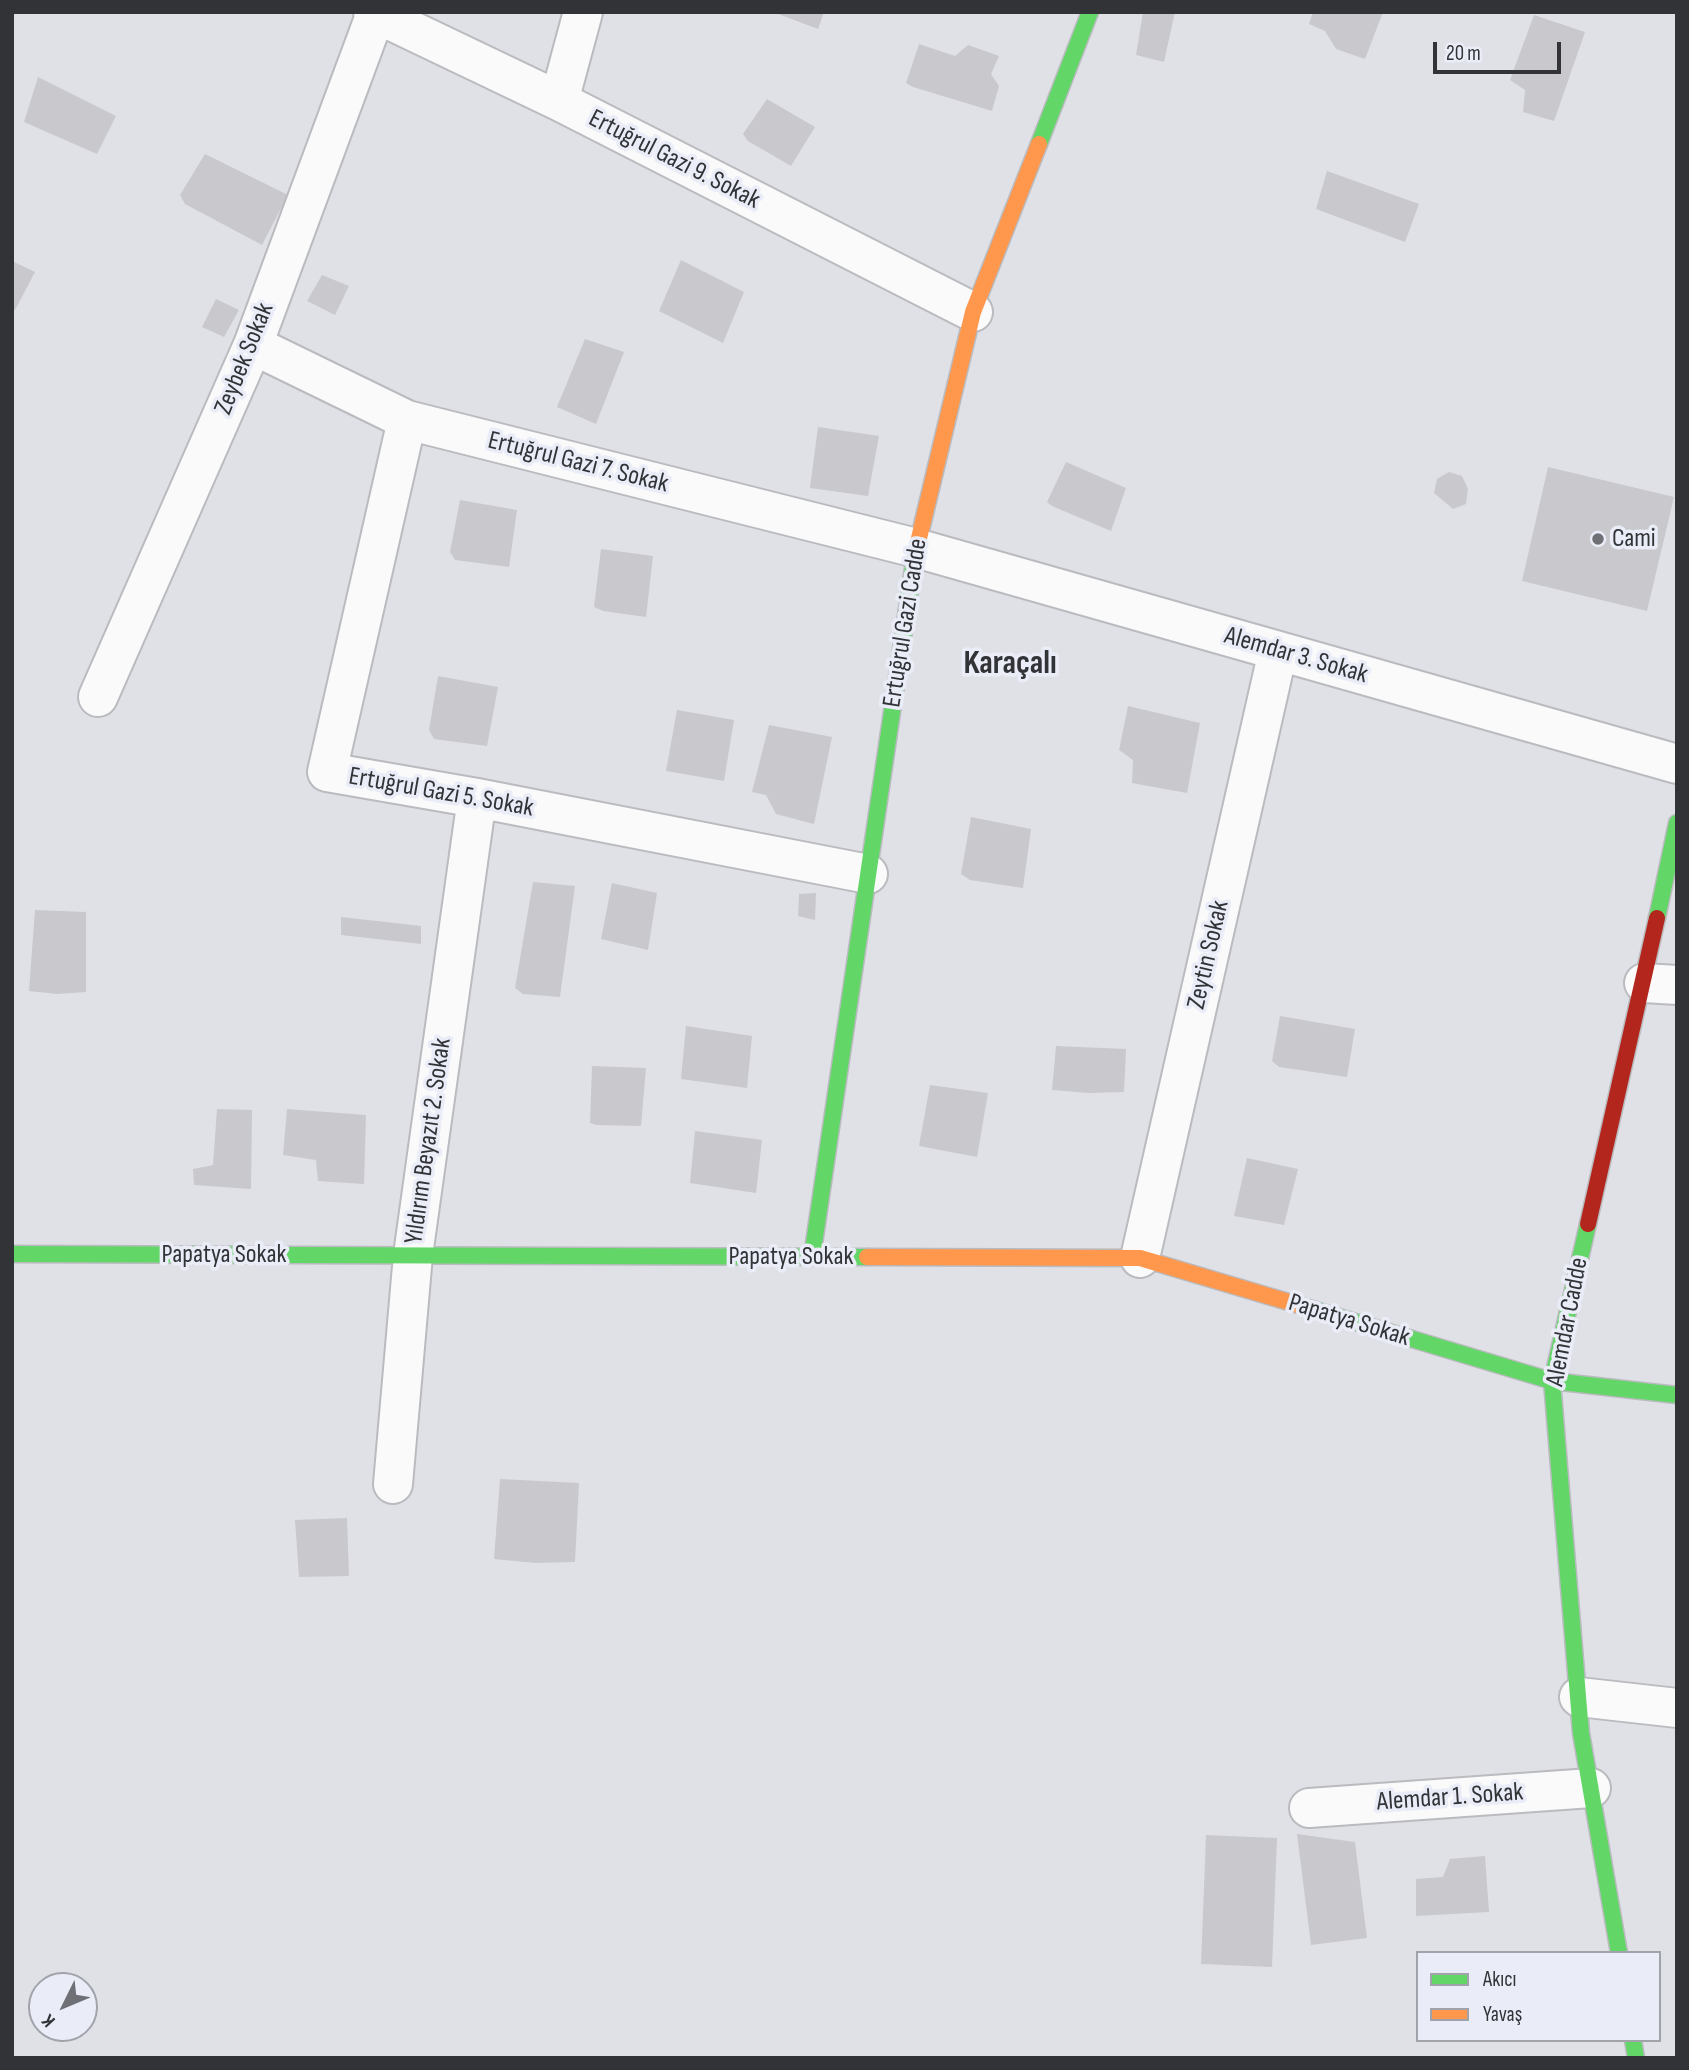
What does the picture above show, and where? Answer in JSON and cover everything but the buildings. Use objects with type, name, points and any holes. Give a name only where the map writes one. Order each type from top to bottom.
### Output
[{"type":"street","points":[[559,101],[583,12]]},
{"type":"street","name":"Ertuğrul Gazi Cadde","points":[[812,1257],[916,548],[973,312],[1090,12]]},
{"type":"street","name":"Ertuğrul Gazi 9. Sokak","points":[[375,13],[559,101],[973,312]]},
{"type":"street","name":"Zeybek Sokak","points":[[99,697],[253,345],[375,13]]},
{"type":"street","name":"Ertuğrul Gazi 7. Sokak","points":[[253,345],[407,420],[916,548]]},
{"type":"street","name":"Ertuğrul Gazi 5. Sokak","points":[[407,420],[327,772],[477,798],[868,874]]},
{"type":"street","name":"Alemdar 3. Sokak","points":[[916,548],[1677,764]]},
{"type":"street","name":"Zeytin Sokak","points":[[1140,1258],[1278,651]]},
{"type":"street","name":"Yıldırım Beyazıt 2. Sokak","points":[[393,1484],[413,1255],[477,798]]},
{"type":"street","name":"Alemdar Cadde","points":[[1619,1951],[1581,1733],[1552,1381],[1660,984],[1677,823]]},
{"type":"street","name":"Papatya Sokak","points":[[12,1254],[1140,1258],[1552,1381],[1677,1395]]},
{"type":"street","points":[[1579,1697],[1677,1708]]},
{"type":"street","name":"Alemdar 1. Sokak","points":[[1309,1808],[1591,1788]]},
{"type":"traffic: fast","points":[[1039,144],[1090,12]]},
{"type":"traffic: fast","points":[[812,1257],[915,555]]},
{"type":"traffic: fast","points":[[1657,918],[1677,823]]},
{"type":"traffic: fast","points":[[1588,1224],[1552,1381],[1581,1733],[1619,1951]]},
{"type":"traffic: fast","points":[[12,1254],[867,1257]]},
{"type":"traffic: fast","points":[[1312,1309],[1552,1381],[1677,1395]]},
{"type":"traffic: fast","points":[[1633,2042],[1636,2058]]},
{"type":"traffic: slow","points":[[915,555],[973,312],[1039,144]]},
{"type":"traffic: slow","points":[[867,1257],[1140,1258],[1312,1309]]},
{"type":"traffic: jam","points":[[1588,1224],[1657,918]]},
{"type":"place","name":"Cami","points":[[1598,539]]},
{"type":"district","name":"Karaçalı","points":[[1010,665]]}]
